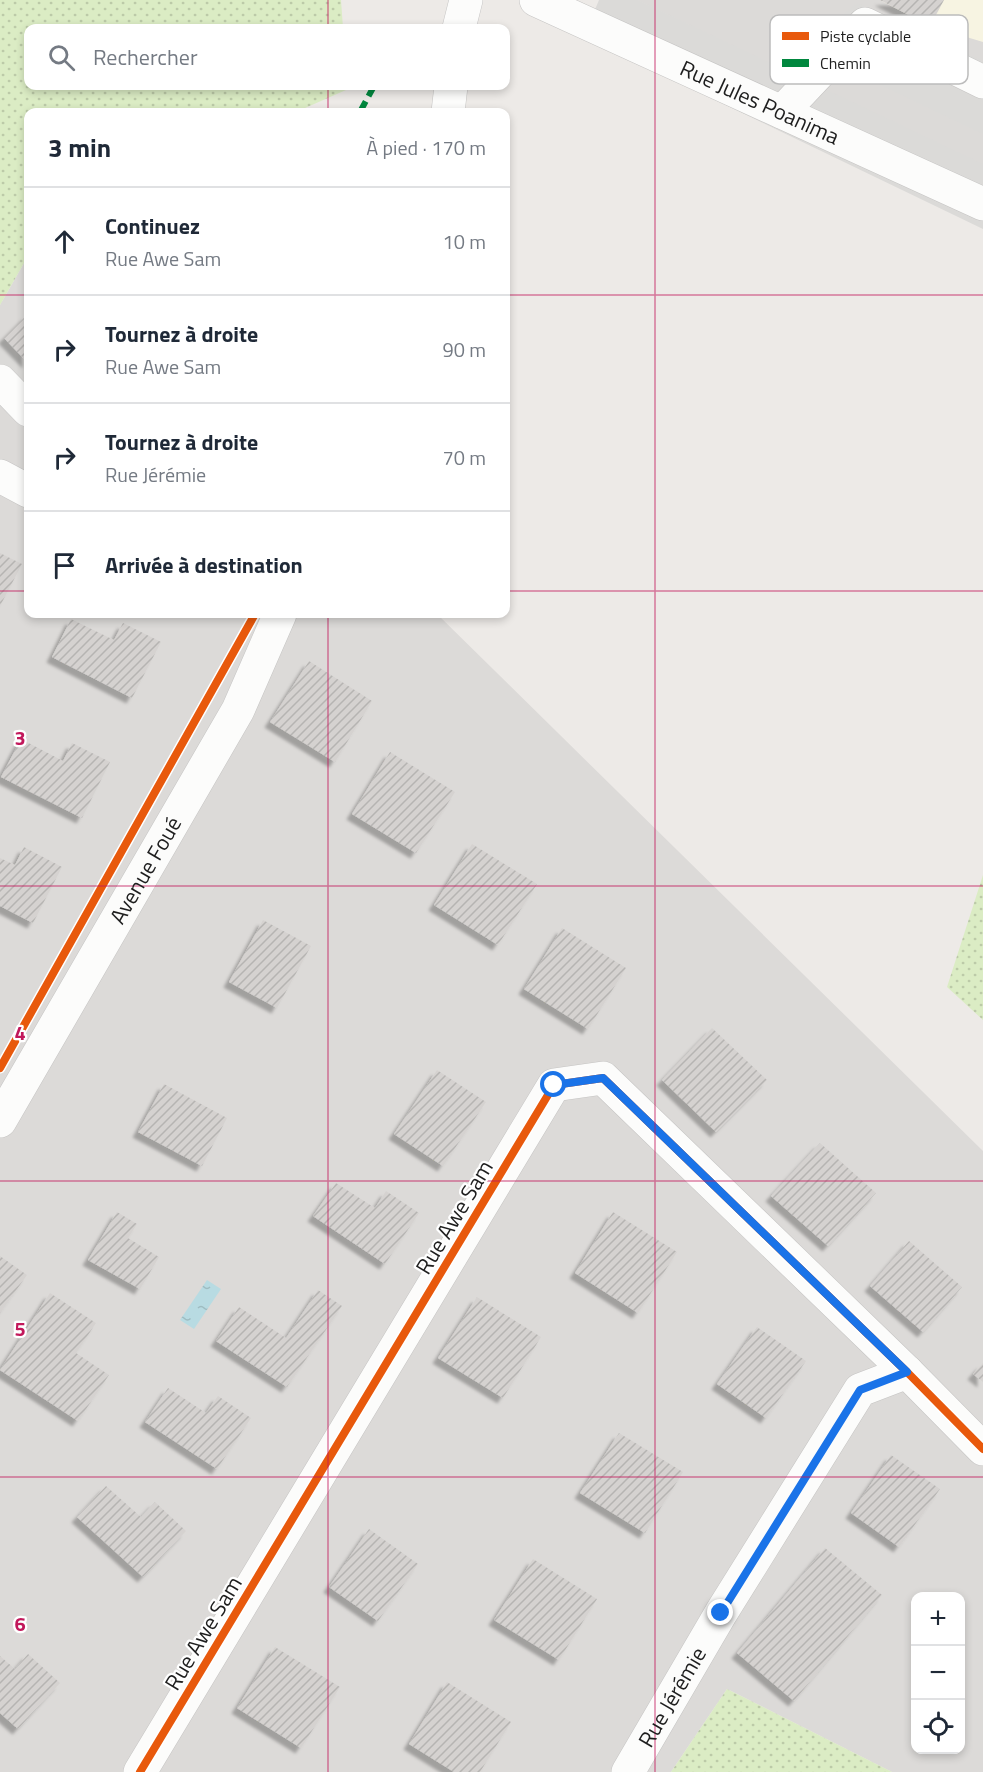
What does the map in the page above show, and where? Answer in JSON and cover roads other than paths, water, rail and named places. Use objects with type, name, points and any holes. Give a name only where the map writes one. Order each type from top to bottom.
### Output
[{"type":"street","points":[[460,24],[466,0]]},
{"type":"street","name":"Rue Jules Poanima","points":[[536,0],[983,204]]},
{"type":"street","points":[[968,75],[983,82]]},
{"type":"street","points":[[782,112],[808,84]]},
{"type":"street","points":[[448,108],[451,90]]},
{"type":"street","points":[[0,381],[24,406]]},
{"type":"street","points":[[0,476],[24,489]]},
{"type":"street","name":"Avenue Foué","points":[[0,1120],[238,710],[274,618]]},
{"type":"street","name":"Rue Awe Sam","points":[[140,1772],[554,1085],[603,1078],[907,1372]]},
{"type":"street","points":[[907,1372],[983,1449]]},
{"type":"street","name":"Rue Jérémie","points":[[628,1772],[721,1613],[860,1390],[907,1372]]},
{"type":"water","points":[[207,1280],[221,1289],[194,1329],[180,1320]]}]
